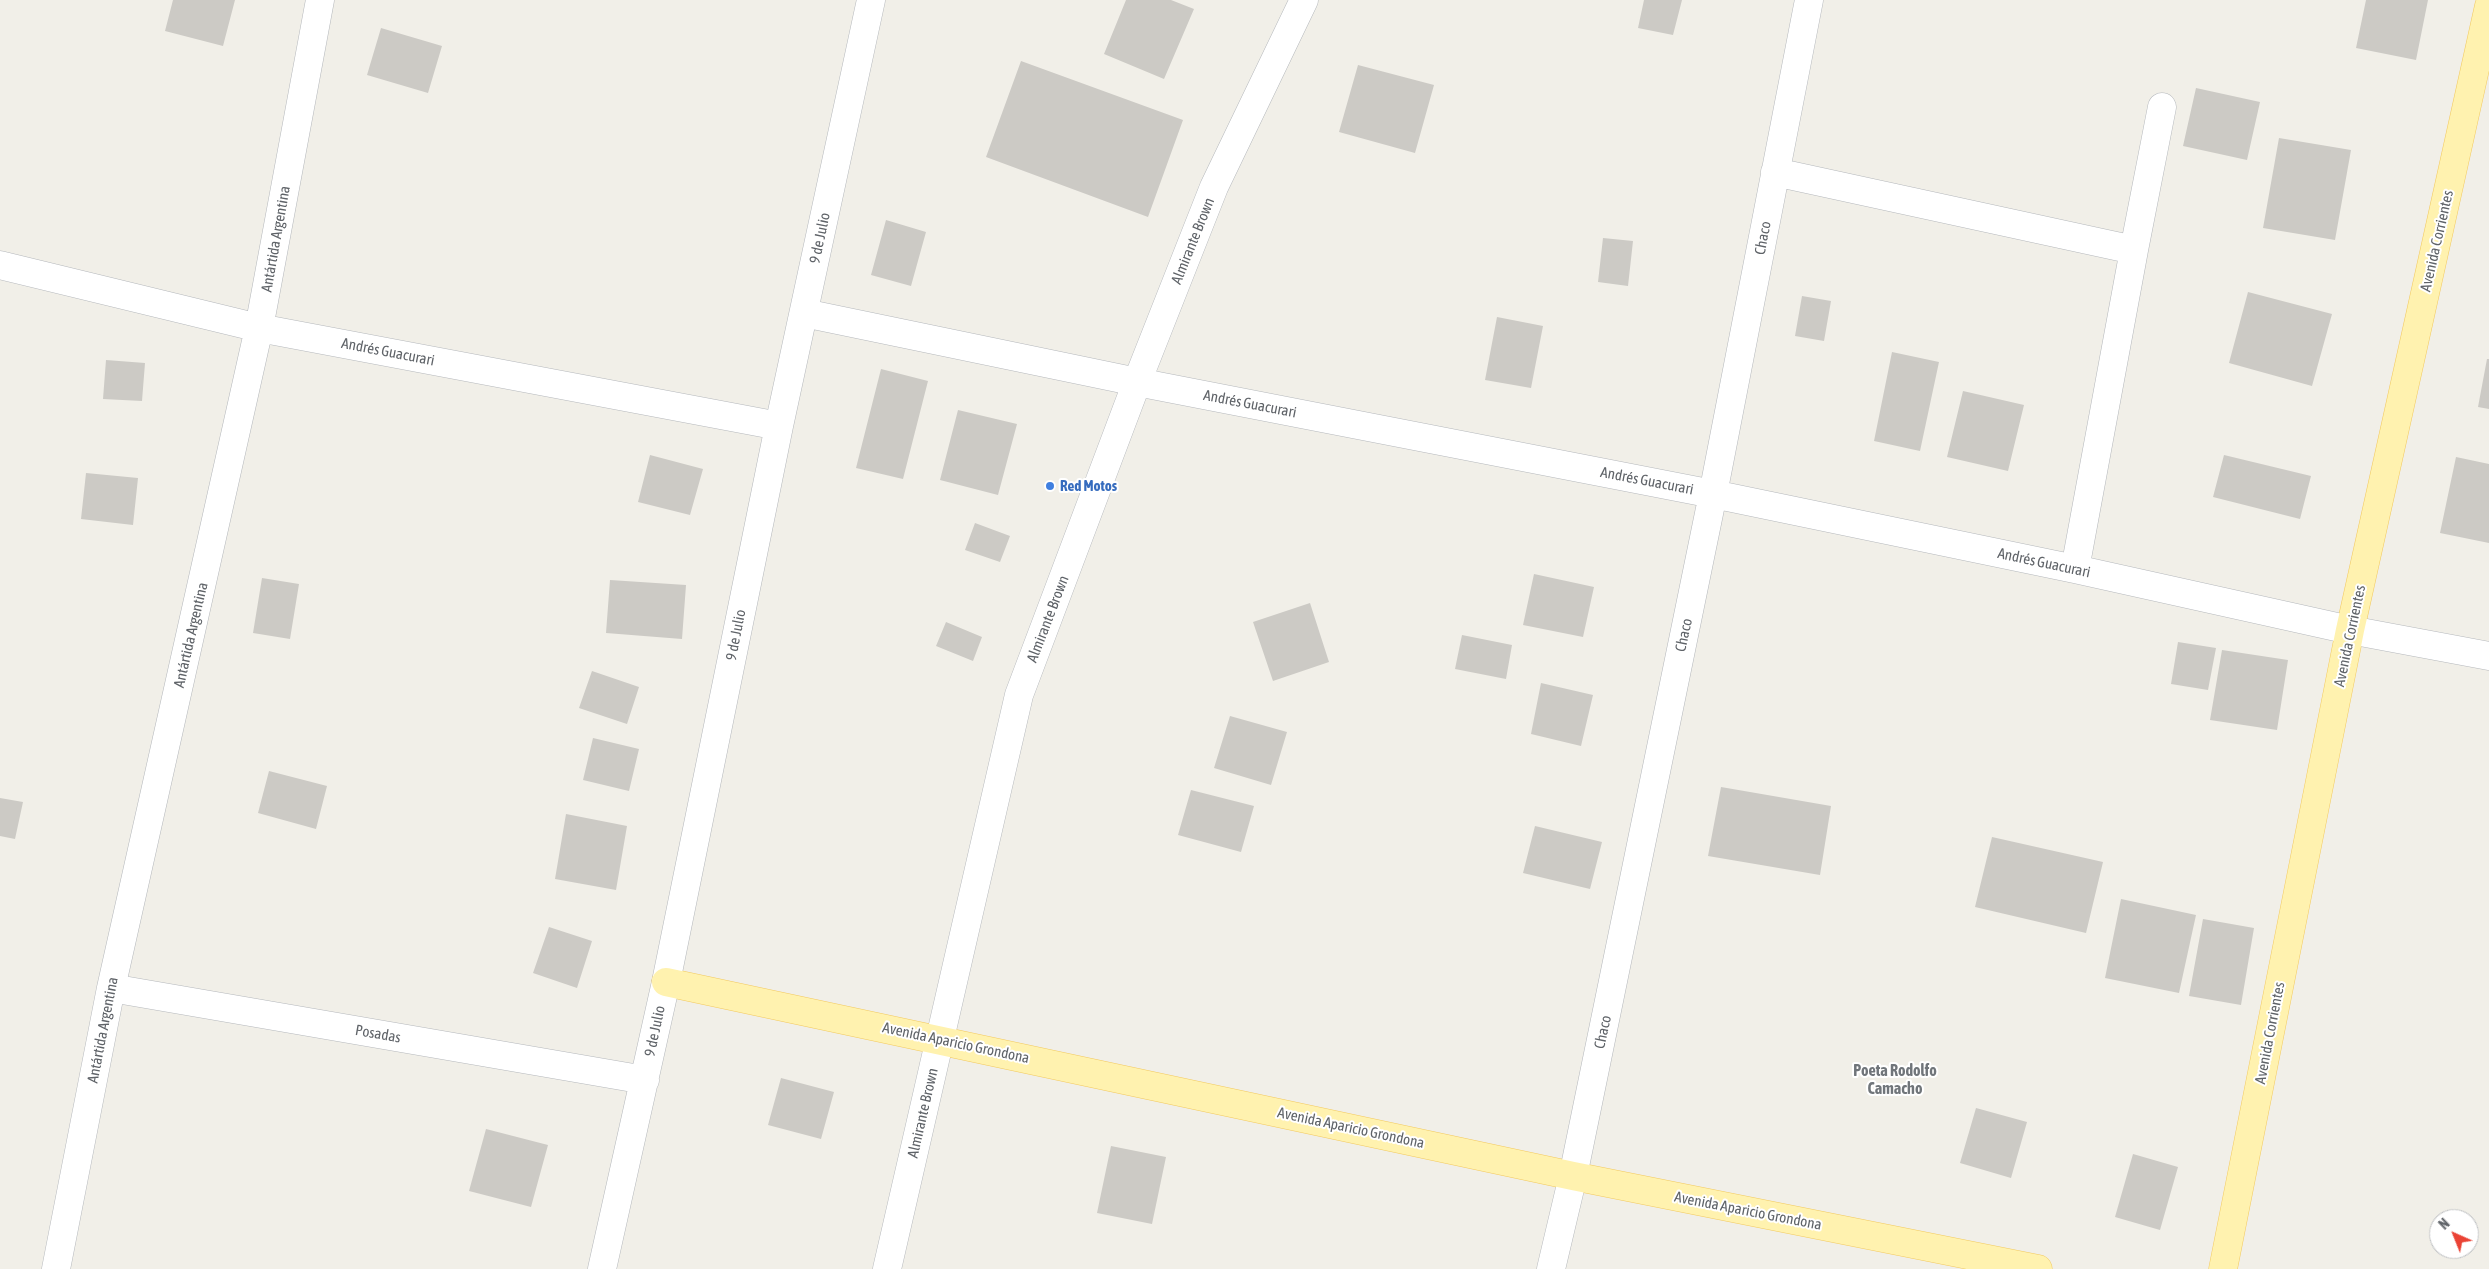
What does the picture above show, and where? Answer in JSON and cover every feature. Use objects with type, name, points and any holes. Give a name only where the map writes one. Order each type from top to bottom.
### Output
[{"type":"main road","name":"Avenida Corrientes","points":[[2223,1269],[2350,630],[2489,6]]},
{"type":"main road","name":"Avenida Aparicio Grondona","points":[[666,982],[940,1039],[1574,1176],[2038,1269]]},
{"type":"street","name":"Antártida Argentina","points":[[56,1269],[111,988],[259,328],[320,0]]},
{"type":"street","name":"9 de Julio","points":[[602,1269],[666,982],[779,426],[871,0]]},
{"type":"street","name":"Almirante Brown","points":[[888,1269],[1019,695],[1137,382],[1214,187],[1304,0]]},
{"type":"street","name":"Chaco","points":[[1551,1269],[1574,1176],[1713,494],[1809,0]]},
{"type":"street","points":[[2075,569],[2162,108]]},
{"type":"street","points":[[1776,172],[2134,250]]},
{"type":"street","name":"Andrés Guacurari","points":[[0,265],[259,328],[779,426]]},
{"type":"street","name":"Andrés Guacurari","points":[[804,313],[1137,382],[1713,494],[2075,569],[2350,630],[2489,656]]},
{"type":"street","name":"Posadas","points":[[111,988],[645,1080]]},
{"type":"building","points":[[173,0],[235,0],[223,46],[165,31]]},
{"type":"building","points":[[1126,0],[1171,0],[1194,9],[1164,79],[1104,54]]},
{"type":"building","points":[[1644,0],[1682,0],[1673,35],[1638,28]]},
{"type":"building","points":[[2366,0],[2428,0],[2416,60],[2356,48]]},
{"type":"building","points":[[381,28],[442,46],[428,93],[367,75]]},
{"type":"building","points":[[1021,61],[1183,120],[1148,217],[986,157]]},
{"type":"building","points":[[1358,65],[1434,85],[1415,153],[1339,132]]},
{"type":"building","points":[[2196,88],[2260,102],[2247,160],[2183,146]]},
{"type":"building","points":[[2279,138],[2351,150],[2335,240],[2263,228]]},
{"type":"building","points":[[886,220],[926,232],[911,286],[871,275]]},
{"type":"building","points":[[1603,238],[1633,241],[1628,286],[1598,282]]},
{"type":"building","points":[[2248,292],[2332,314],[2312,386],[2229,363]]},
{"type":"building","points":[[1802,296],[1831,301],[1824,341],[1795,336]]},
{"type":"building","points":[[1497,317],[1543,326],[1531,388],[1485,380]]},
{"type":"building","points":[[1892,352],[1939,362],[1920,451],[1874,441]]},
{"type":"building","points":[[2487,359],[2489,359],[2489,409],[2478,407]]},
{"type":"building","points":[[106,360],[145,363],[142,401],[103,399]]},
{"type":"building","points":[[881,369],[928,381],[903,479],[856,468]]},
{"type":"building","points":[[1963,391],[2024,405],[2008,471],[1947,457]]},
{"type":"building","points":[[958,410],[1017,424],[998,495],[940,480]]},
{"type":"building","points":[[650,455],[703,469],[690,515],[638,502]]},
{"type":"building","points":[[2224,455],[2311,476],[2300,519],[2213,497]]},
{"type":"building","points":[[2456,457],[2489,464],[2489,543],[2440,533]]},
{"type":"building","points":[[86,473],[138,478],[133,525],[81,519]]},
{"type":"building","points":[[975,523],[1010,536],[1000,562],[965,550]]},
{"type":"building","points":[[1534,574],[1594,587],[1583,637],[1523,625]]},
{"type":"building","points":[[262,578],[299,584],[290,639],[253,633]]},
{"type":"building","points":[[610,580],[686,585],[682,639],[606,633]]},
{"type":"building","points":[[1310,603],[1329,662],[1273,681],[1253,622]]},
{"type":"building","points":[[946,622],[982,637],[973,661],[936,646]]},
{"type":"building","points":[[1462,635],[1512,645],[1506,679],[1455,669]]},
{"type":"building","points":[[2178,642],[2216,648],[2208,690],[2171,684]]},
{"type":"building","points":[[2222,650],[2288,660],[2277,730],[2210,720]]},
{"type":"building","points":[[592,671],[639,687],[627,724],[579,708]]},
{"type":"building","points":[[1541,683],[1593,695],[1581,746],[1531,734]]},
{"type":"building","points":[[1230,716],[1287,732],[1271,785],[1214,768]]},
{"type":"building","points":[[593,738],[639,749],[629,791],[583,780]]},
{"type":"building","points":[[269,771],[327,786],[316,829],[258,813]]},
{"type":"building","points":[[1721,787],[1831,806],[1820,875],[1708,856]]},
{"type":"building","points":[[1191,790],[1254,806],[1241,852],[1178,835]]},
{"type":"building","points":[[0,798],[23,802],[15,839],[0,836]]},
{"type":"building","points":[[566,814],[627,826],[616,890],[555,879]]},
{"type":"building","points":[[1535,826],[1602,842],[1590,889],[1523,873]]},
{"type":"building","points":[[1992,837],[2103,862],[2086,933],[1975,907]]},
{"type":"building","points":[[2121,899],[2196,915],[2179,993],[2105,978]]},
{"type":"building","points":[[2203,919],[2254,928],[2241,1005],[2189,996]]},
{"type":"building","points":[[549,927],[592,941],[577,988],[533,973]]},
{"type":"building","points":[[781,1078],[834,1092],[821,1139],[768,1125]]},
{"type":"building","points":[[1976,1108],[2027,1122],[2011,1178],[1960,1163]]},
{"type":"building","points":[[486,1129],[548,1145],[531,1207],[469,1191]]},
{"type":"building","points":[[1111,1146],[1166,1157],[1152,1224],[1097,1213]]},
{"type":"building","points":[[2133,1154],[2178,1167],[2160,1230],[2115,1217]]},
{"type":"place","name":"Red Motos","points":[[1050,486]]},
{"type":"district","name":"Poeta Rodolfo Camacho","points":[[1895,1080]]}]
